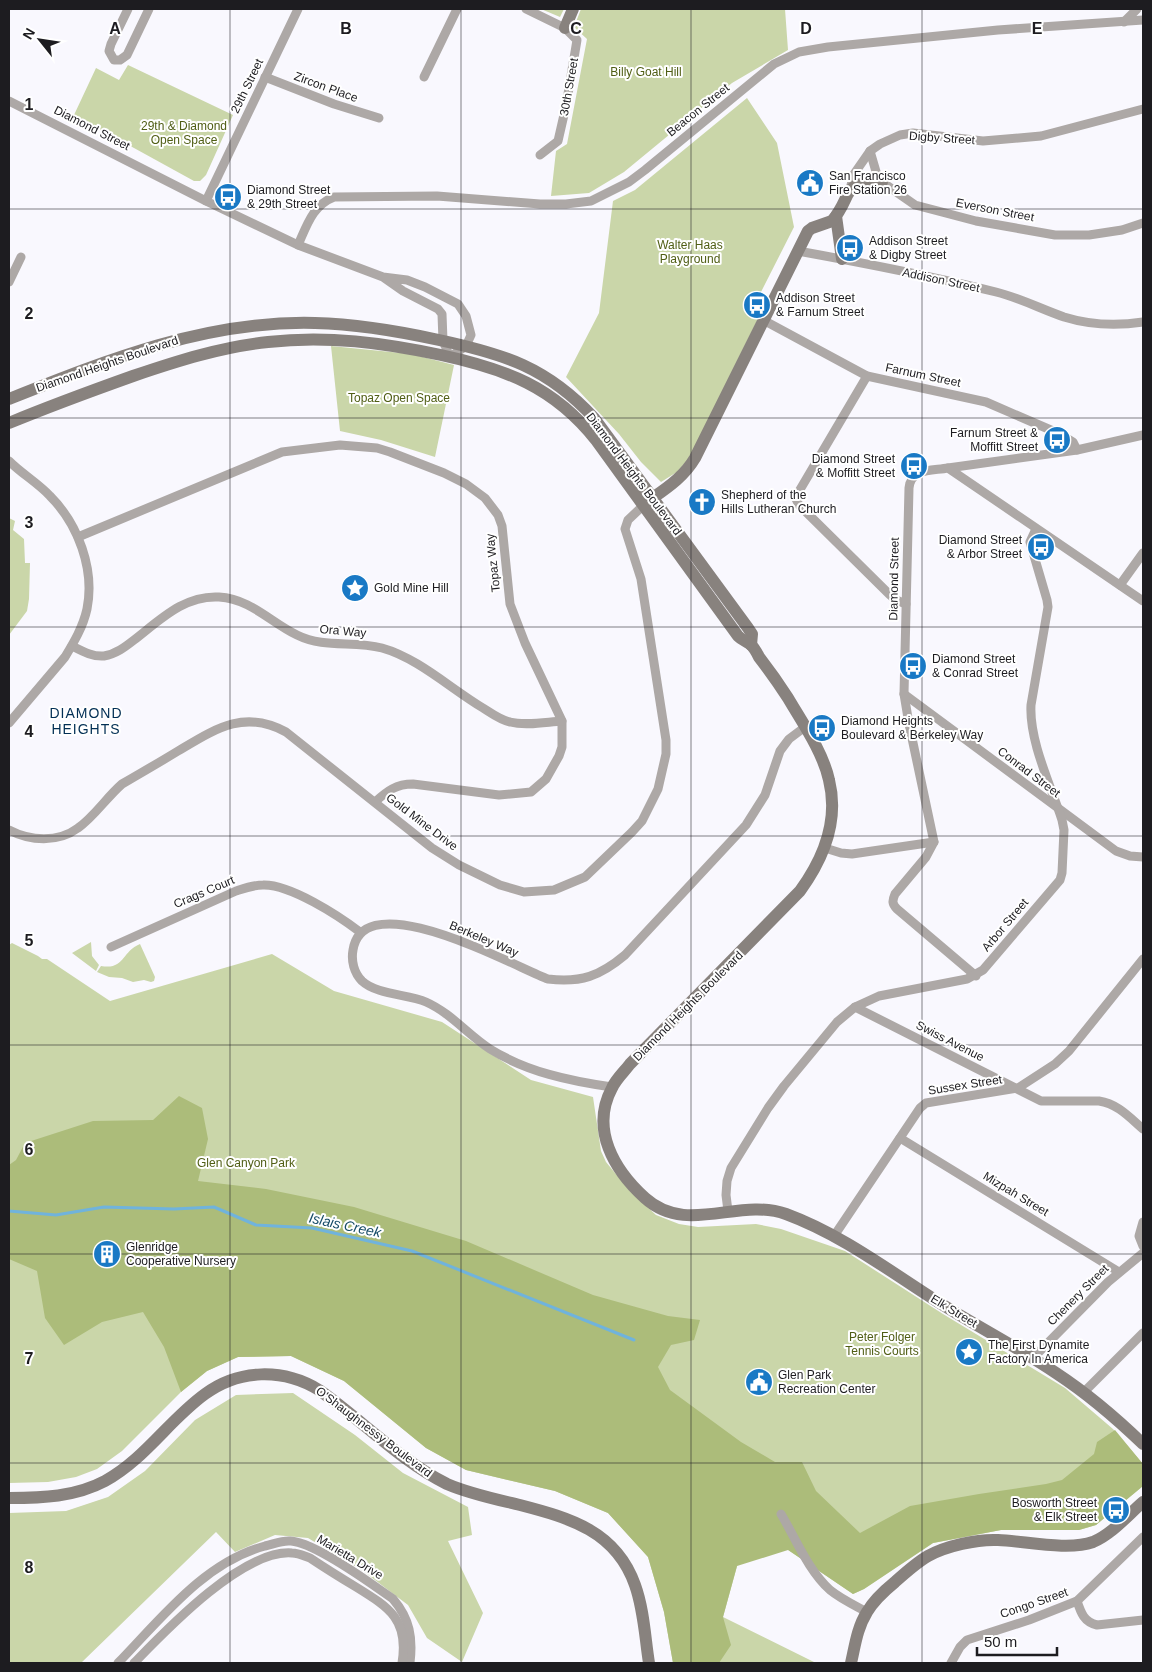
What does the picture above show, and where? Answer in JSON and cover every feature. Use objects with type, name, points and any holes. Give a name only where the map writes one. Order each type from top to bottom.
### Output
[{"type":"main road","points":[[565,28],[573,9]]},
{"type":"main road","points":[[850,189],[863,182],[882,182]]},
{"type":"main road","name":"Digby Street","points":[[836,216],[850,189]]},
{"type":"main road","points":[[654,497],[678,480],[695,458],[808,231],[832,221],[836,216]]},
{"type":"main road","points":[[836,216],[842,259]]},
{"type":"main road","name":"Diamond Heights Boulevard","points":[[9,399],[144,349],[198,334],[246,326],[291,323],[336,324],[377,328],[466,346],[495,354],[524,365],[544,376],[569,393],[594,418],[654,497],[748,628],[752,634],[751,645]]},
{"type":"main road","name":"Diamond Heights Boulevard","points":[[9,423],[102,387],[180,360],[248,344],[314,340],[356,341],[396,346],[482,364],[512,374],[538,388],[562,404],[585,426],[738,636],[751,645],[775,678],[805,727],[829,779],[832,804],[832,820],[825,848],[808,879],[790,902],[630,1064],[612,1087],[604,1108],[603,1120],[610,1154],[628,1180],[645,1198],[666,1211],[692,1216],[750,1209],[774,1211],[797,1218],[834,1236]]},
{"type":"main road","name":"Elk Street","points":[[834,1236],[958,1315],[1033,1358],[1084,1392],[1108,1411],[1143,1444]]},
{"type":"main road","name":"O'Shaughnessy Boulevard","points":[[9,1498],[50,1497],[95,1486],[114,1476],[131,1463],[196,1402],[214,1389],[235,1379],[256,1375],[272,1374],[289,1377],[310,1384],[319,1390],[417,1466],[446,1483],[471,1493],[565,1518],[586,1527],[604,1540],[619,1556],[635,1585],[649,1663]]},
{"type":"main road","points":[[851,1663],[857,1634],[867,1612],[881,1594],[911,1568],[936,1552],[990,1539],[1064,1545],[1084,1544],[1104,1536],[1143,1502]]},
{"type":"street","points":[[128,9],[109,51],[114,60],[120,60],[127,55],[149,9]]},
{"type":"street","name":"29th Street","points":[[206,201],[298,9]]},
{"type":"street","points":[[424,77],[457,9]]},
{"type":"street","points":[[526,9],[565,28]]},
{"type":"street","points":[[1124,22],[1137,9]]},
{"type":"street","name":"Beacon Street","points":[[298,245],[318,207],[326,200],[334,197],[438,196],[540,204],[566,204],[591,201],[629,182],[774,64],[799,52],[828,47],[998,30],[1143,20]]},
{"type":"street","name":"30th Street","points":[[540,155],[558,141],[566,106],[577,40],[565,28]]},
{"type":"street","name":"Zircon Place","points":[[265,77],[334,104],[379,118]]},
{"type":"street","name":"Diamond Street","points":[[9,100],[206,201],[298,245],[383,277],[407,280],[458,304],[466,316],[471,330],[470,340],[466,346]]},
{"type":"street","name":"Digby Street","points":[[850,189],[854,174],[870,151],[900,135],[913,133],[983,140],[1041,136],[1143,108]]},
{"type":"street","points":[[870,151],[877,175],[882,182]]},
{"type":"street","name":"Everson Street","points":[[882,182],[915,205],[976,221],[1055,235],[1089,234],[1122,230],[1143,223]]},
{"type":"street","name":"Addison Street","points":[[798,251],[1003,294],[1085,322],[1104,324],[1143,322]]},
{"type":"street","points":[[9,282],[21,257]]},
{"type":"street","name":"Diamond Street","points":[[383,277],[402,291],[438,309],[443,319],[443,341],[450,357]]},
{"type":"street","name":"Farnum Street","points":[[763,320],[867,376],[986,402],[1060,434],[1073,442],[1077,450]]},
{"type":"street","points":[[450,357],[466,346]]},
{"type":"street","points":[[867,376],[796,499],[799,505],[889,594],[896,600],[906,604]]},
{"type":"street","name":"Diamond Street","points":[[934,842],[904,694],[909,483],[918,472],[1077,450],[1143,435]]},
{"type":"street","name":"Topaz Way","points":[[78,537],[282,452],[340,444],[377,448],[390,452],[444,474],[476,490],[485,498],[498,515],[502,526],[510,604],[525,642],[562,721],[562,747],[559,756],[546,779],[531,792],[499,795],[403,784],[387,791],[375,802]]},
{"type":"street","points":[[9,461],[51,496],[70,522],[78,537],[84,556],[89,590],[83,622],[72,646],[9,723]]},
{"type":"street","points":[[948,468],[1143,601]]},
{"type":"street","points":[[642,505],[654,497]]},
{"type":"street","name":"Gold Mine Drive","points":[[9,830],[31,838],[46,839],[68,833],[78,828],[108,795],[122,784],[211,731],[240,722],[264,723],[286,732],[432,848],[459,865],[500,885],[524,892],[554,890],[585,877],[642,820],[651,806],[666,754],[666,740],[641,579],[625,529],[628,520],[642,505]]},
{"type":"street","name":"Arbor Street","points":[[976,976],[1060,880],[1062,873],[1064,830],[1034,737],[1030,716],[1048,607],[1030,542],[1036,529]]},
{"type":"street","points":[[1120,585],[1143,553]]},
{"type":"street","name":"Ora Way","points":[[72,646],[92,655],[104,656],[116,652],[176,608],[191,600],[220,597],[246,603],[292,632],[312,641],[329,644],[381,647],[397,653],[475,704],[505,720],[525,724],[562,721]]},
{"type":"street","name":"Conrad Street","points":[[904,694],[1116,851],[1130,856],[1143,857]]},
{"type":"street","name":"Berkeley Way","points":[[360,932],[380,923],[391,923],[432,931],[548,979],[576,980],[602,972],[624,955],[746,825],[765,795],[780,750],[789,739],[805,727]]},
{"type":"street","points":[[825,848],[852,854],[934,842]]},
{"type":"street","points":[[728,1211],[726,1195],[727,1181],[731,1168],[784,1086],[837,1022],[855,1007],[879,996],[967,980],[976,976],[893,906],[892,900],[895,894],[926,857],[934,842]]},
{"type":"street","name":"Crags Court","points":[[111,947],[236,891],[251,886],[264,885],[291,892],[335,914],[360,932]]},
{"type":"street","points":[[360,932],[355,941],[352,961],[362,981],[370,987],[426,1002],[451,1018],[489,1048],[523,1065],[563,1078],[612,1087]]},
{"type":"street","name":"Sussex Street","points":[[834,1236],[920,1108],[926,1103],[1018,1088],[1062,1058],[1143,959]]},
{"type":"street","name":"Swiss Avenue","points":[[855,1007],[1042,1101],[1107,1102],[1122,1110],[1143,1129]]},
{"type":"street","name":"Mizpah Street","points":[[900,1138],[1120,1272]]},
{"type":"street","points":[[1143,1222],[1140,1236],[1143,1246]]},
{"type":"street","name":"Chenery Street","points":[[1033,1358],[1120,1272],[1143,1252]]},
{"type":"street","points":[[1084,1392],[1143,1333]]},
{"type":"street","points":[[781,1514],[822,1581],[842,1599],[867,1612]]},
{"type":"street","name":"Congo Street","points":[[951,1663],[960,1647],[967,1640],[1029,1620],[1077,1601],[1143,1537]]},
{"type":"street","name":"Marietta Drive","points":[[118,1663],[182,1597],[207,1575],[253,1549],[291,1541],[316,1549],[394,1600],[400,1607],[404,1628],[402,1663]]},
{"type":"street","name":"Marietta Drive","points":[[134,1663],[200,1598],[252,1564],[278,1553],[291,1552],[310,1558],[382,1603],[412,1638],[410,1663]]},
{"type":"street","points":[[1077,1601],[1081,1614],[1090,1624],[1097,1625],[1143,1620]]},
{"type":"green space","points":[[541,9],[564,9],[560,17]]},
{"type":"green space","name":"Billy Goat Hill","points":[[581,9],[785,9],[788,50],[732,83],[624,172],[589,193],[551,196],[556,151],[567,144],[587,39],[574,27]]},
{"type":"green space","name":"29th & Diamond Open Space","points":[[128,65],[233,115],[206,175],[200,181],[194,181],[74,115],[96,68],[119,80]]},
{"type":"green space","name":"Walter Haas Playground","points":[[747,98],[777,143],[794,227],[761,292],[758,319],[690,457],[677,472],[661,482],[566,377],[599,313],[613,201],[635,190]]},
{"type":"green space","name":"Topaz Open Space","points":[[331,346],[411,354],[454,365],[435,457],[381,440],[340,431]]},
{"type":"green space","points":[[9,518],[15,521],[13,530],[24,539],[25,563],[30,563],[27,611],[9,635]]},
{"type":"green space","points":[[91,942],[92,956],[99,965],[96,971],[72,953]]},
{"type":"green space","name":"Glen Canyon Park","points":[[12,943],[42,959],[47,959],[110,1001],[272,954],[334,991],[442,1022],[531,1080],[593,1097],[601,1151],[606,1162],[629,1190],[656,1215],[679,1224],[698,1227],[756,1224],[781,1229],[845,1251],[943,1314],[1065,1388],[1113,1429],[1143,1464],[1143,1486],[1096,1525],[1079,1530],[1001,1530],[933,1543],[864,1589],[853,1594],[749,1523],[723,1617],[816,1663],[673,1663],[664,1612],[648,1557],[608,1513],[555,1491],[466,1470],[426,1448],[344,1381],[291,1356],[238,1357],[207,1371],[181,1392],[122,1451],[97,1469],[76,1477],[48,1482],[9,1483],[9,945]]},
{"type":"green space","points":[[140,944],[155,977],[154,981],[133,982],[122,978],[109,977],[97,972],[101,966],[109,967],[119,963],[129,951]]},
{"type":"green space","points":[[179,1096],[202,1108],[208,1139],[198,1181],[266,1189],[354,1207],[466,1241],[593,1295],[668,1316],[700,1320],[694,1340],[671,1345],[658,1367],[670,1390],[741,1442],[775,1462],[802,1462],[816,1491],[860,1533],[910,1506],[1062,1480],[1094,1454],[1097,1442],[1115,1430],[1143,1464],[1143,1486],[1096,1525],[1079,1530],[1001,1530],[933,1543],[864,1589],[853,1594],[788,1550],[737,1566],[723,1617],[731,1645],[719,1663],[673,1663],[664,1612],[648,1557],[608,1513],[555,1491],[466,1470],[426,1448],[344,1381],[291,1356],[238,1357],[207,1371],[181,1392],[164,1347],[143,1312],[102,1322],[64,1345],[45,1318],[37,1271],[9,1259],[9,1165],[16,1160],[25,1143],[93,1121],[153,1120]]},
{"type":"green space","points":[[293,1393],[355,1435],[403,1473],[468,1507],[472,1535],[448,1541],[483,1613],[462,1662],[427,1638],[408,1605],[363,1571],[308,1538],[275,1535],[235,1552],[216,1532],[81,1663],[9,1663],[9,1513],[66,1511],[108,1497],[145,1471],[195,1420],[236,1395]]},
{"type":"waterway","name":"Islais Creek","points":[[9,1211],[56,1215],[104,1207],[174,1209],[214,1207],[256,1225],[312,1228],[412,1251],[634,1340]]},
{"type":"place","name":"San Francisco Fire Station 26","points":[[810,183]]},
{"type":"place","name":"Diamond Street & 29th Street","points":[[228,197]]},
{"type":"place","name":"Addison Street & Digby Street","points":[[850,248]]},
{"type":"place","name":"Addison Street & Farnum Street","points":[[757,305]]},
{"type":"place","name":"Farnum Street & Moffitt Street","points":[[1057,440]]},
{"type":"place","name":"Diamond Street & Moffitt Street","points":[[914,466]]},
{"type":"place","name":"Shepherd of the Hills Lutheran Church","points":[[702,502]]},
{"type":"place","name":"Diamond Street & Arbor Street","points":[[1041,547]]},
{"type":"place","name":"Gold Mine Hill","points":[[355,588]]},
{"type":"place","name":"Diamond Street & Conrad Street","points":[[913,666]]},
{"type":"place","name":"Diamond Heights Boulevard & Berkeley Way","points":[[822,728]]},
{"type":"place","name":"Glenridge Cooperative Nursery","points":[[107,1254]]},
{"type":"place","name":"The First Dynamite Factory In America","points":[[969,1352]]},
{"type":"place","name":"Glen Park Recreation Center","points":[[759,1382]]},
{"type":"place","name":"Bosworth Street & Elk Street","points":[[1116,1510]]},
{"type":"district","name":"DIAMOND HEIGHTS","points":[[86,722]]},
{"type":"park label","name":"Peter Folger Tennis Courts","points":[[882,1344]]}]
